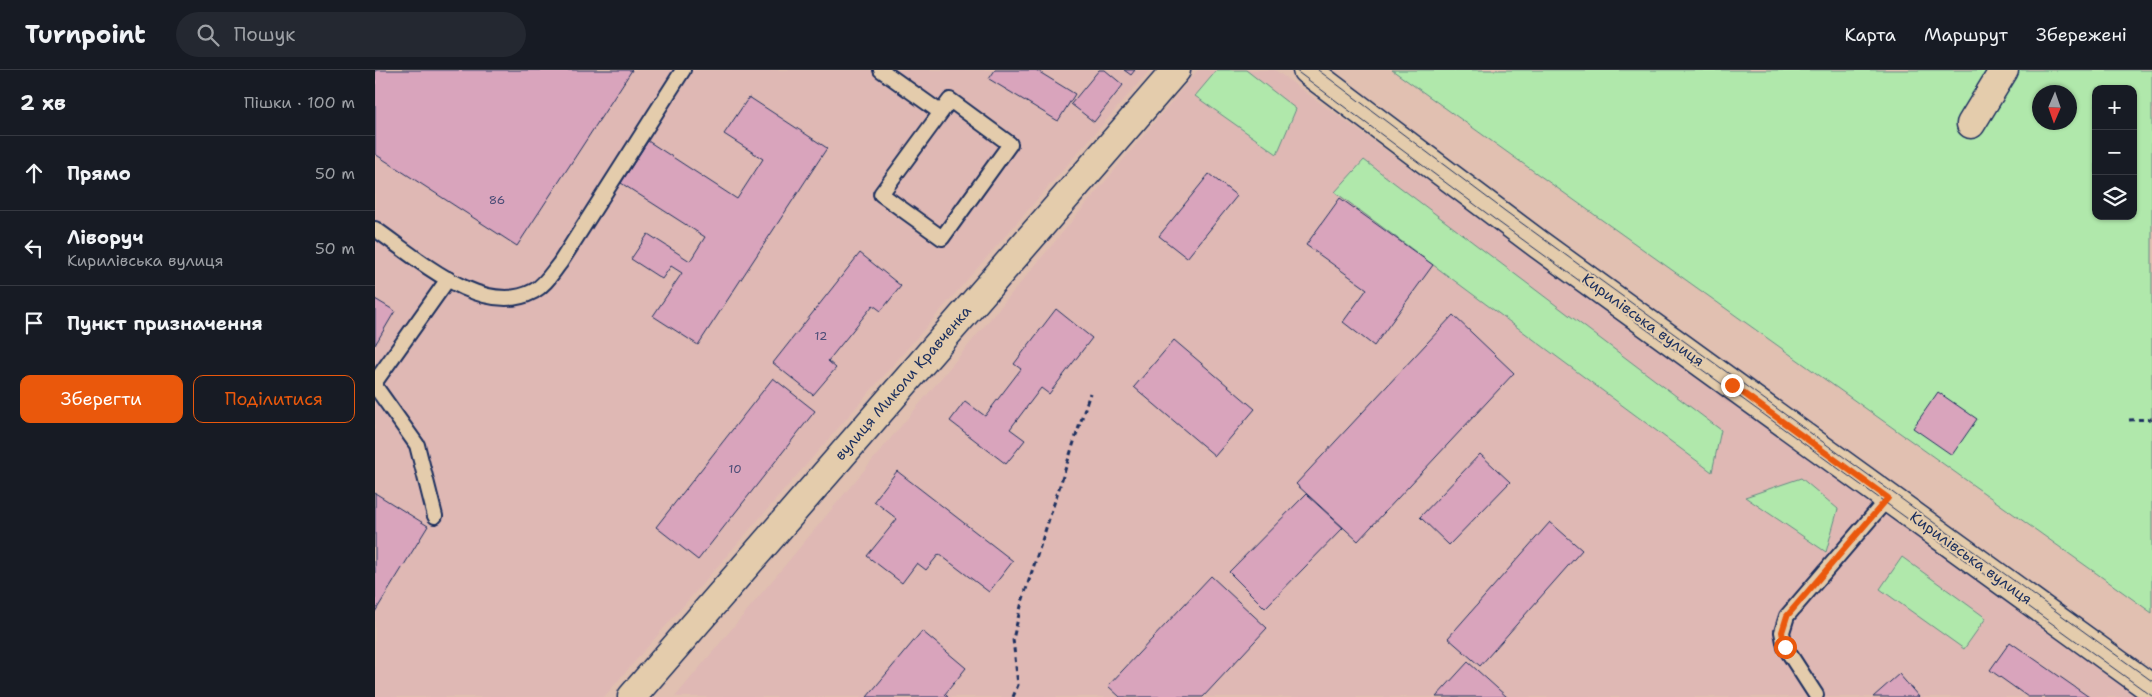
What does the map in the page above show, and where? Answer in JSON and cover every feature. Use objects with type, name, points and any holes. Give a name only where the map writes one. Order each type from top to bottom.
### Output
[{"type":"main road","name":"вулиця Миколи Кравченка","points":[[632,697],[1176,70]]},
{"type":"main road","points":[[1971,124],[2004,70]]},
{"type":"main road","name":"Кирилівська вулиця","points":[[1311,71],[1523,233],[2152,689]]},
{"type":"lane","points":[[375,230],[473,293],[505,299],[534,291],[546,281],[560,263],[683,70]]},
{"type":"lane","points":[[881,70],[940,112]]},
{"type":"lane","points":[[949,100],[1011,144],[942,238],[881,194],[940,112],[949,100]]},
{"type":"lane","points":[[375,382],[449,279]]},
{"type":"lane","points":[[375,386],[417,445],[435,516]]},
{"type":"lane","points":[[1816,695],[1785,647],[1782,632],[1787,616],[1888,498]]},
{"type":"path","points":[[1013,697],[1018,686],[1013,639],[1022,602],[1090,393]]},
{"type":"path","points":[[2129,420],[2152,420]]},
{"type":"shaded area","points":[[375,70],[1150,70],[604,697],[375,697]]},
{"type":"shaded area","points":[[1198,70],[1275,70],[2140,697],[675,697]]},
{"type":"green space","points":[[1217,70],[1246,70],[1296,109],[1277,154],[1195,96]]},
{"type":"green space","points":[[1392,70],[2152,70],[2152,613]]},
{"type":"green space","points":[[1364,160],[1721,430],[1712,472],[1335,192]]},
{"type":"green space","points":[[1801,478],[1838,509],[1826,552],[1745,497]]},
{"type":"green space","points":[[1902,557],[1986,618],[1964,649],[1880,589]]},
{"type":"building","points":[[375,70],[632,70],[517,246],[375,154]]},
{"type":"building","points":[[995,70],[1036,70],[1075,94],[1058,121],[989,79]]},
{"type":"building","points":[[1099,70],[1105,70],[1123,85],[1094,122],[1071,104]]},
{"type":"building","points":[[1124,70],[1135,70],[1131,75]]},
{"type":"building","points":[[749,97],[827,148],[698,345],[653,316],[682,273],[671,266],[662,279],[631,259],[648,234],[690,261],[705,237],[621,183],[648,141],[737,199],[763,159],[724,134]]},
{"type":"building","points":[[1209,174],[1237,196],[1187,258],[1159,236]]},
{"type":"building","points":[[1340,198],[1433,265],[1374,346],[1343,322],[1367,289],[1306,245]]},
{"type":"building","points":[[860,253],[901,286],[881,311],[873,305],[828,361],[836,368],[813,395],[773,363]]},
{"type":"building","points":[[375,299],[395,311],[375,345]]},
{"type":"building","points":[[1056,309],[1092,338],[1049,394],[1041,388],[1010,429],[1025,440],[1006,464],[950,421],[965,401],[985,416],[1021,369],[1014,364]]},
{"type":"building","points":[[1453,315],[1514,373],[1358,541],[1296,484]]},
{"type":"building","points":[[1174,340],[1255,409],[1215,456],[1134,387]]},
{"type":"building","points":[[773,378],[815,411],[698,560],[656,527]]},
{"type":"building","points":[[1938,392],[1977,419],[1952,455],[1913,428]]},
{"type":"building","points":[[1480,454],[1510,482],[1449,545],[1420,517]]},
{"type":"building","points":[[897,471],[1013,561],[989,592],[939,554],[926,570],[917,563],[902,583],[867,556],[897,519],[874,501]]},
{"type":"building","points":[[375,493],[428,526],[375,612]]},
{"type":"building","points":[[1306,494],[1343,528],[1265,608],[1229,572]]},
{"type":"building","points":[[1550,522],[1582,550],[1480,666],[1448,638]]},
{"type":"building","points":[[1211,576],[1267,628],[1203,697],[1120,697],[1108,686]]},
{"type":"building","points":[[922,631],[966,668],[945,694],[948,697],[867,697]]},
{"type":"building","points":[[2010,642],[2089,697],[2028,697],[1990,670]]},
{"type":"building","points":[[1468,662],[1507,697],[1436,697]]},
{"type":"building","points":[[1899,674],[1919,697],[1873,697]]},
{"type":"tram line","points":[[1295,70],[1497,221],[2152,696]]},
{"type":"tram line","points":[[1318,70],[1505,211],[2152,681]]},
{"type":"route","points":[[1732,385],[1888,498],[1787,616],[1782,632],[1785,647]]}]
